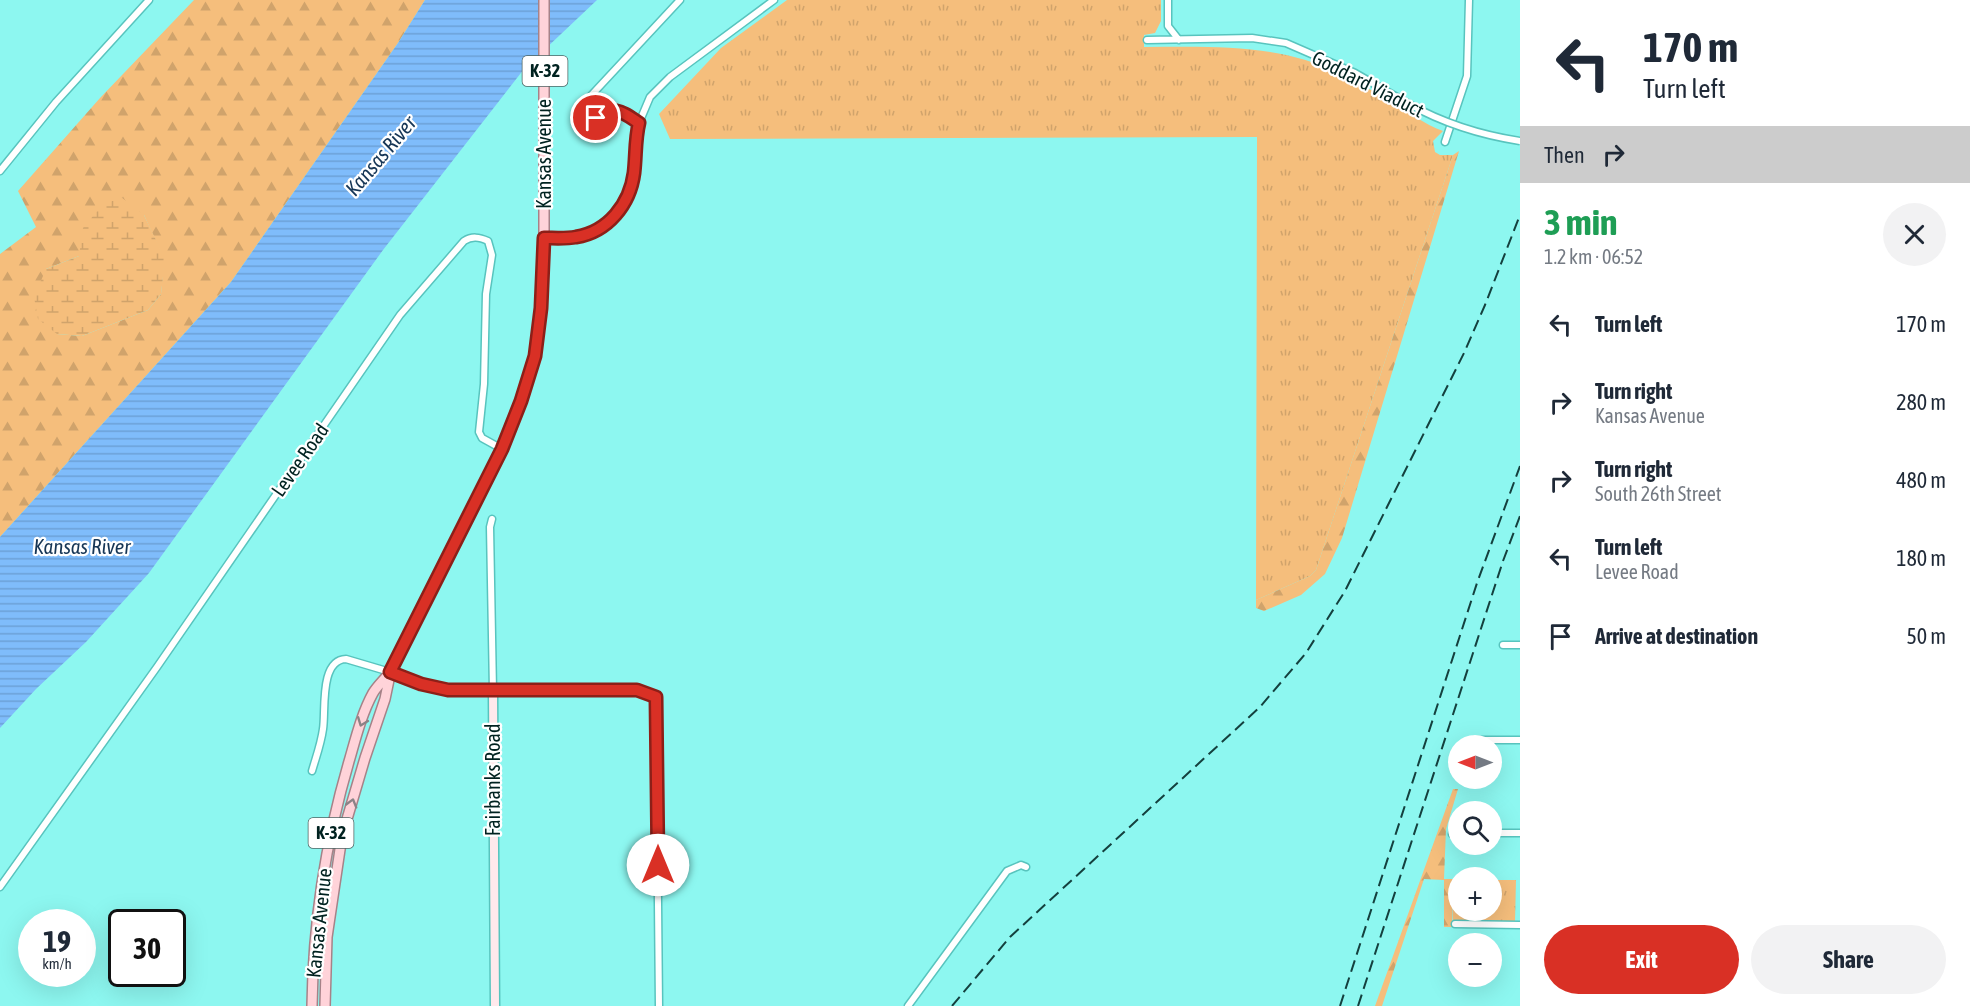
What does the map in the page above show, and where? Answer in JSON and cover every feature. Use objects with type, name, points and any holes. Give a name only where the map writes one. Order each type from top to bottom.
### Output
[{"type":"main road","name":"Kansas Avenue","points":[[312,1006],[314,955],[326,855],[339,797],[357,735],[373,693],[390,672],[502,449],[521,401],[535,356],[541,308],[544,238],[544,0]]},
{"type":"main road","name":"Kansas Avenue","points":[[325,1006],[327,937],[342,836],[385,699],[390,672]]},
{"type":"street","points":[[0,171],[56,102],[149,0]]},
{"type":"street","points":[[639,123],[618,110],[612,110],[584,123],[576,119],[575,115],[680,0]]},
{"type":"street","points":[[544,238],[576,237],[592,233],[616,216],[629,194],[639,123],[651,97],[670,76],[774,0]]},
{"type":"street","points":[[1168,0],[1168,26],[1179,40]]},
{"type":"street","points":[[1445,142],[1467,76],[1469,0]]},
{"type":"street","name":"Goddard Viaduct","points":[[1147,40],[1252,38],[1286,43],[1355,72],[1435,119],[1520,141]]},
{"type":"street","name":"Levee Road","points":[[0,887],[157,667],[400,315],[464,241],[470,238],[482,238],[488,241],[492,255],[486,294],[484,384],[479,432],[482,438],[502,449]]},
{"type":"street","name":"Fairbanks Road","points":[[492,519],[490,527],[495,1006]]},
{"type":"street","points":[[1503,645],[1520,645]]},
{"type":"street","points":[[312,771],[321,743],[329,673],[334,664],[341,659],[442,689],[637,690],[656,697],[659,1006]]},
{"type":"street","points":[[1502,740],[1520,740]]},
{"type":"street","points":[[1502,833],[1520,833]]},
{"type":"street","points":[[908,1006],[1007,871],[1021,865],[1026,867]]},
{"type":"street","points":[[1455,924],[1520,925]]},
{"type":"green space","points":[[194,0],[425,0],[398,43],[231,282],[0,537],[0,254],[36,227],[18,191],[100,98]],"holes":[[[144,215],[164,259],[161,294],[148,310],[82,336],[57,334],[46,269],[79,256]]]},
{"type":"green space","points":[[787,0],[1161,0],[1161,21],[1155,33],[1144,35],[1144,47],[1219,47],[1292,56],[1338,73],[1443,131],[1433,141],[1435,152],[1440,155],[1453,155],[1316,570],[1310,576],[1256,600],[1257,137],[670,139],[659,114],[721,48]]},
{"type":"green space","points":[[1459,151],[1342,538],[1325,574],[1301,595],[1264,611],[1256,608],[1256,600],[1310,576],[1316,570],[1453,155]]},
{"type":"green space","points":[[121,197],[144,215],[165,259],[161,294],[148,310],[82,336],[57,334],[38,319],[34,297],[46,269],[79,256],[83,228],[101,206]]},
{"type":"green space","points":[[1453,789],[1458,789],[1454,801],[1449,801]]},
{"type":"green space","points":[[1448,803],[1444,879],[1448,879],[1448,921],[1452,921],[1452,927],[1444,927],[1444,880],[1424,879],[1382,1006],[1375,1006]]},
{"type":"green space","points":[[1502,880],[1516,880],[1515,922],[1453,922],[1502,921]]},
{"type":"water","name":"Kansas River","points":[[425,0],[597,0],[524,69],[383,250],[149,573],[86,642],[36,689],[0,728],[0,537],[231,282],[398,43]]},
{"type":"railway","points":[[952,1006],[1010,937],[1260,707],[1306,653],[1345,591],[1464,353],[1520,215]]},
{"type":"railway","points":[[1340,1006],[1477,583],[1520,466]]},
{"type":"railway","points":[[1358,1006],[1503,561],[1520,516]]},
{"type":"route","points":[[596,118],[605,112],[618,110],[639,123],[629,194],[616,216],[592,233],[576,237],[544,238],[541,308],[535,356],[521,401],[502,449],[390,672],[421,684],[448,690],[637,690],[656,697],[658,865]]}]
